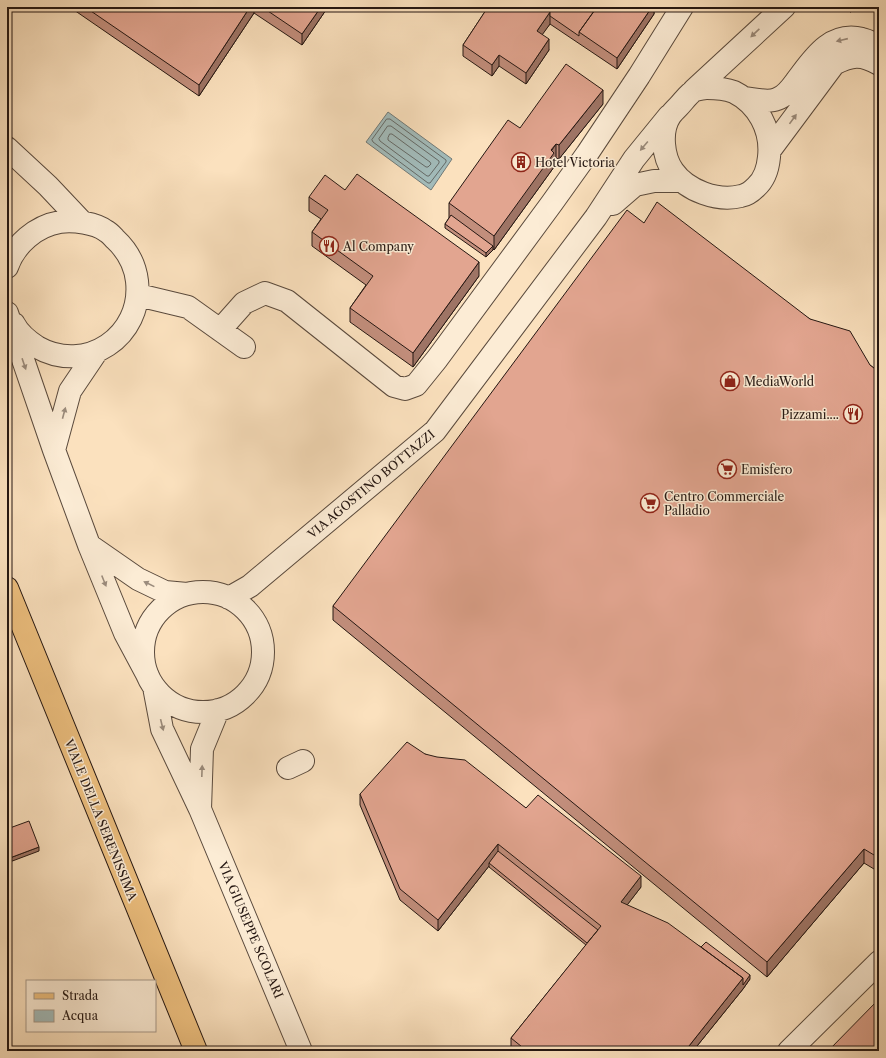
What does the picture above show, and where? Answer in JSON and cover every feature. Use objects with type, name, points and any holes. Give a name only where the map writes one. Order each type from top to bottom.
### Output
[{"type":"main road","name":"VIALE DELLA SERENISSIMA","points":[[7,588],[196,1051]]},
{"type":"street","points":[[220,330],[244,304],[265,293],[287,301],[394,386],[404,389],[416,385],[557,197],[639,76],[682,7]]},
{"type":"street","points":[[694,90],[707,88],[721,89],[732,92],[744,98],[757,112],[767,128],[770,140],[768,167],[762,181],[751,191],[742,196],[730,198],[705,194],[682,180],[673,171],[665,151],[665,128],[669,116],[694,90],[784,7]]},
{"type":"street","points":[[744,98],[768,100],[777,99],[791,89],[816,56],[823,48],[832,42],[852,38],[862,39],[879,46]]},
{"type":"street","points":[[770,150],[834,64],[846,58],[862,56],[879,64]]},
{"type":"street","name":"VIA AGOSTINO BOTTAZZI","points":[[229,598],[250,586],[435,431],[596,217],[634,158],[669,116]]},
{"type":"street","name":"VIA GIUSEPPE SCOLARI","points":[[7,148],[48,186],[82,222]]},
{"type":"street","name":"VIA AGOSTINO BOTTAZZI","points":[[596,217],[635,185],[654,181],[682,180]]},
{"type":"street","name":"VIA GIUSEPPE SCOLARI","points":[[7,267],[14,240],[60,222],[82,222],[106,230],[124,247],[136,270],[138,294],[134,312],[126,329],[113,342],[97,351],[80,356],[62,356],[45,351],[29,342],[16,329],[7,312]]},
{"type":"street","points":[[138,294],[188,307],[244,347]]},
{"type":"street","name":"VIA GIUSEPPE SCOLARI","points":[[7,312],[54,450],[89,545],[125,633],[151,682],[167,700],[182,708],[200,711],[218,710],[230,706],[249,689],[259,673],[263,654],[261,636],[253,618],[242,606],[229,598],[215,593],[201,592],[187,594],[165,592],[138,579],[89,545]]},
{"type":"street","name":"VIA GIUSEPPE SCOLARI","points":[[54,450],[70,391],[97,351]]},
{"type":"street","name":"VIA GIUSEPPE SCOLARI","points":[[187,594],[171,601],[158,612],[148,626],[143,642],[143,659],[151,682],[162,729],[200,809],[301,1051]]},
{"type":"street","name":"VIA GIUSEPPE SCOLARI","points":[[200,809],[202,750],[218,710]]},
{"type":"street","points":[[789,1051],[879,962]]},
{"type":"water","points":[[388,112],[452,159],[431,190],[366,142]]},
{"type":"building","points":[[85,7],[250,7],[199,85]]},
{"type":"building","points":[[262,7],[321,7],[302,34]]},
{"type":"building","points":[[488,7],[544,7],[550,12],[537,31],[549,39],[526,73],[499,55],[492,65],[463,45]]},
{"type":"building","points":[[544,7],[597,7],[579,32],[579,36],[550,16],[550,12]]},
{"type":"building","points":[[597,7],[652,7],[617,58],[579,32]]},
{"type":"building","name":"Hotel Victoria","points":[[566,64],[603,90],[559,145],[556,144],[551,150],[554,153],[494,236],[449,203],[508,120],[520,128]]},
{"type":"building","points":[[357,174],[479,262],[413,353],[350,308],[373,276],[312,232],[328,210],[309,197],[325,175],[345,190]]},
{"type":"building","name":"Centro Commerciale Palladio","points":[[657,202],[810,319],[850,331],[870,365],[879,372],[879,858],[864,849],[767,962],[333,606],[627,210],[644,223]]},
{"type":"building","points":[[451,215],[493,246],[486,253],[445,224]]},
{"type":"building","points":[[407,742],[425,754],[465,760],[526,808],[538,795],[641,876],[621,902],[668,923],[743,978],[685,1051],[527,1051],[511,1038],[601,926],[498,844],[438,920],[400,889],[360,794]]},
{"type":"building","points":[[29,821],[39,847],[7,859],[7,829]]},
{"type":"building","points":[[498,851],[598,930],[587,943],[489,863]]},
{"type":"building","points":[[706,942],[750,975],[743,985],[743,978],[701,947]]},
{"type":"building","points":[[879,999],[879,1051],[828,1051]]},
{"type":"place","name":"Hotel Victoria","points":[[521,162]]},
{"type":"place","name":"Al Company","points":[[329,246]]},
{"type":"place","name":"MediaWorld","points":[[730,381]]},
{"type":"place","name":"Pizzami....","points":[[853,414]]},
{"type":"place","name":"Emisfero","points":[[727,469]]},
{"type":"place","name":"Centro Commerciale Palladio","points":[[650,503]]}]
